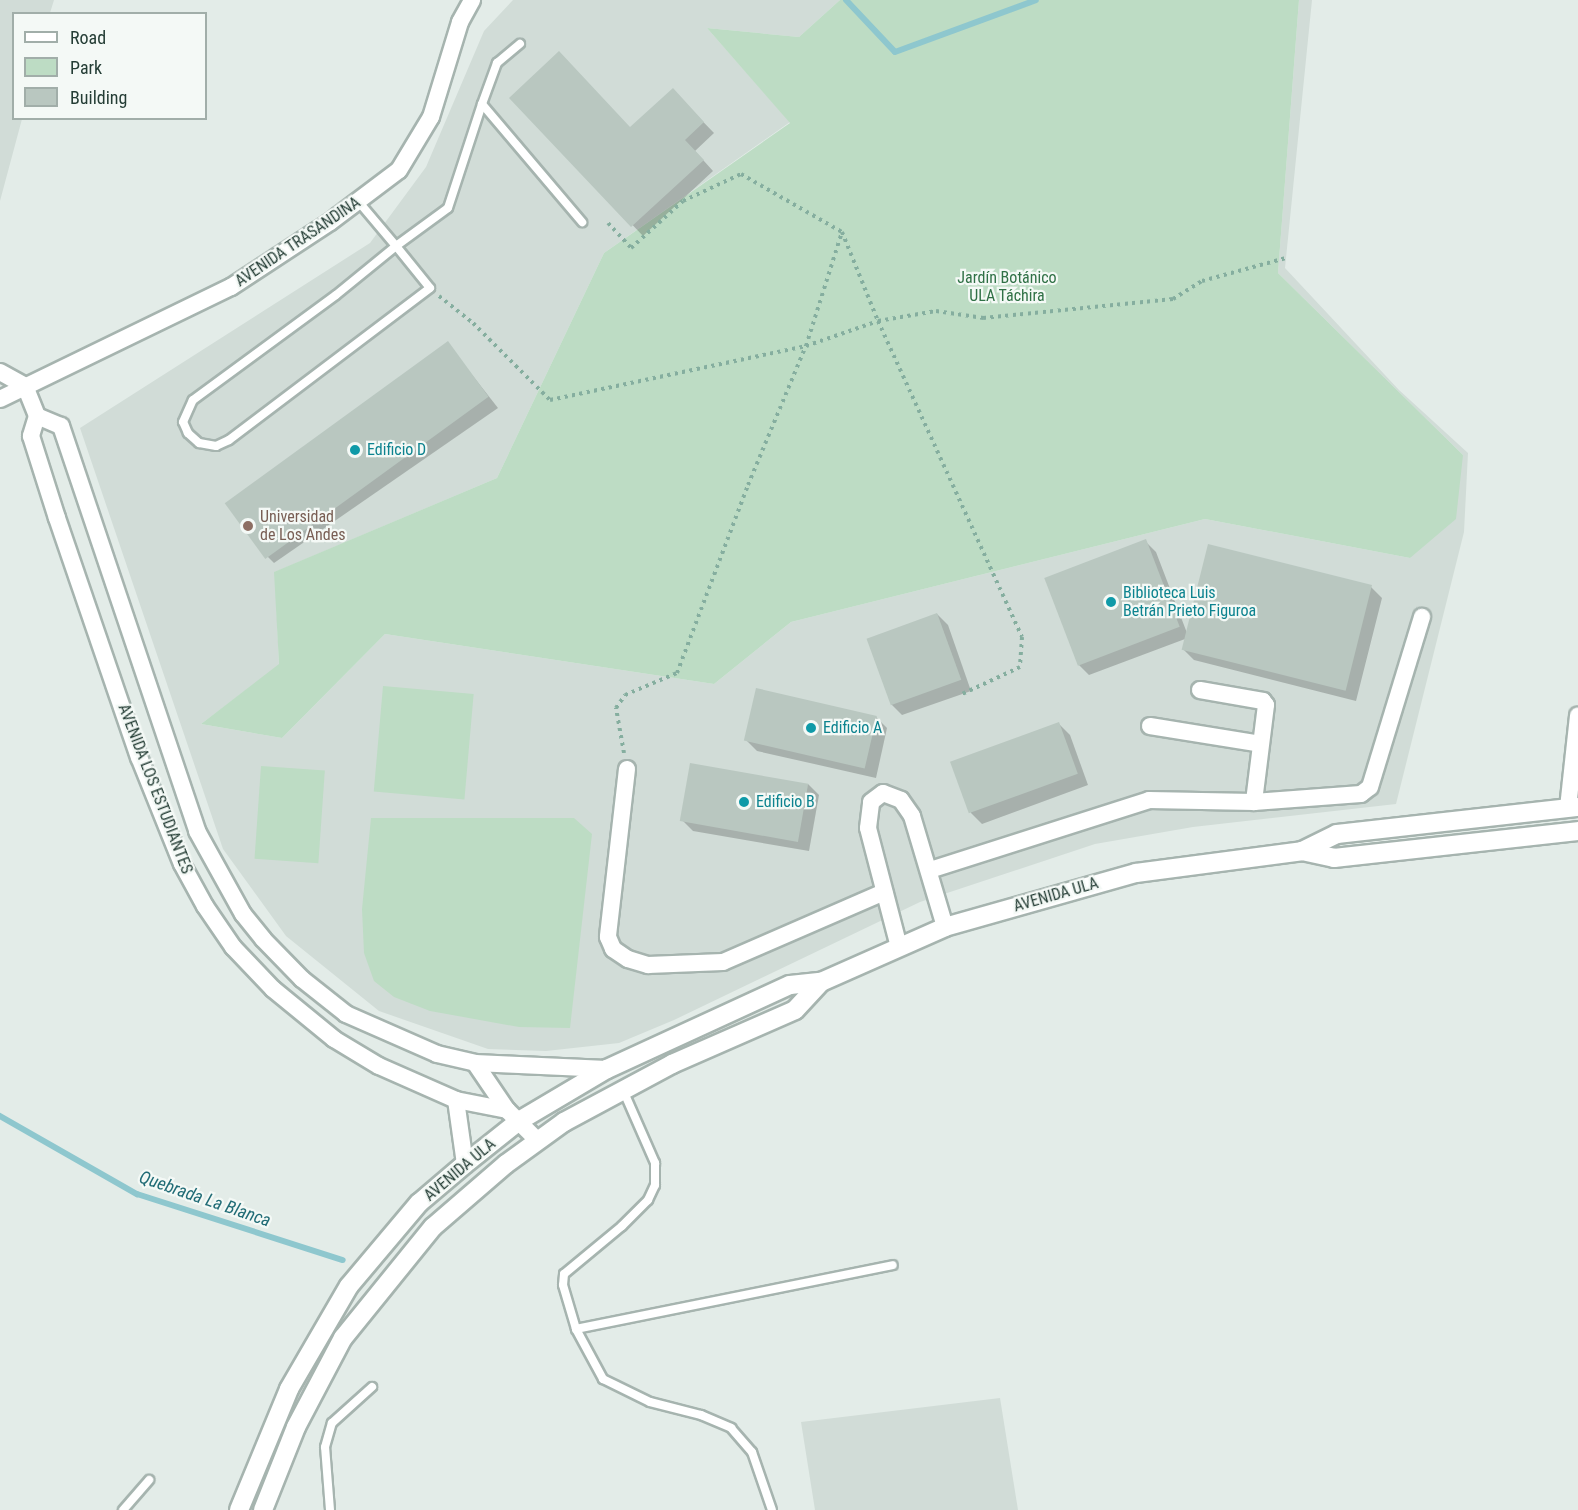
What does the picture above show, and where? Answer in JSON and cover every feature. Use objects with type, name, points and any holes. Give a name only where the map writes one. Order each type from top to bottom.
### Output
[{"type":"street","name":"AVENIDA TRASANDINA","points":[[0,399],[231,287],[358,201],[399,170],[431,117],[460,22],[472,0]]},
{"type":"street","points":[[0,372],[25,386]]},
{"type":"street","name":"AVENIDA LOS ESTUDIANTES","points":[[25,386],[37,416],[31,436],[57,518],[140,757],[182,864],[205,906],[233,947],[273,989],[333,1040],[379,1066],[456,1100],[513,1115]]},
{"type":"street","name":"AVENIDA LOS ESTUDIANTES","points":[[37,416],[61,426],[197,831],[243,914],[302,979],[346,1014],[437,1054],[475,1063],[607,1069]]},
{"type":"street","points":[[930,870],[1149,800],[1254,802],[1352,798],[1370,787],[1422,617]]},
{"type":"street","points":[[1200,690],[1263,701],[1266,710],[1254,802]]},
{"type":"street","points":[[1573,807],[1578,716]]},
{"type":"street","points":[[1149,726],[1261,744]]},
{"type":"street","points":[[627,769],[608,937],[613,949],[628,959],[648,965],[723,962],[884,892]]},
{"type":"street","points":[[899,947],[884,892],[867,813],[870,802],[883,794],[901,800],[912,816],[930,870],[945,927]]},
{"type":"street","name":"AVENIDA ULA","points":[[239,1510],[289,1389],[349,1286],[419,1203],[465,1164],[513,1115],[790,985],[821,982],[945,927],[1136,873],[1302,851],[1337,834],[1573,807]]},
{"type":"street","name":"AVENIDA ULA","points":[[1302,851],[1334,858],[1578,831]]},
{"type":"street","name":"AVENIDA ULA","points":[[263,1510],[323,1372],[378,1291],[433,1227],[537,1140],[623,1088],[795,1010],[821,982]]},
{"type":"street","points":[[475,1063],[513,1115],[537,1140]]},
{"type":"street","points":[[456,1100],[465,1164]]},
{"type":"lane","points":[[358,201],[396,246],[430,288],[230,440],[216,446],[199,443],[188,433],[183,422],[193,400],[336,296],[396,246],[448,208],[497,63],[520,44]]},
{"type":"lane","points":[[482,104],[582,222]]},
{"type":"lane","points":[[623,1088],[652,1154],[656,1185],[648,1200],[622,1226],[564,1274],[563,1285],[576,1329],[603,1379],[650,1402],[701,1415],[731,1428],[752,1452],[772,1510]]},
{"type":"lane","points":[[576,1329],[893,1264]]},
{"type":"lane","points":[[330,1510],[325,1447],[332,1423],[372,1387]]},
{"type":"lane","points":[[123,1510],[149,1480]]},
{"type":"path","points":[[608,223],[631,248],[684,201],[741,174],[842,232],[878,321],[1022,637],[1020,667],[960,695]]},
{"type":"path","points":[[627,769],[616,708],[625,695],[677,673],[748,485],[806,346],[842,232]]},
{"type":"path","points":[[430,288],[473,323],[550,400],[806,346],[878,321],[936,311],[983,318],[1173,299],[1202,281],[1286,258]]},
{"type":"shaded area","points":[[0,0],[54,0],[50,12],[12,12],[12,120],[22,120],[0,201]]},
{"type":"shaded area","name":"Universidad de Los Andes","points":[[513,0],[840,0],[799,37],[707,28],[790,122],[604,253],[497,478],[275,572],[279,665],[201,724],[282,738],[385,634],[714,684],[791,622],[1205,519],[1410,558],[1463,455],[1278,273],[1299,0],[1312,0],[1285,268],[1399,390],[1468,453],[1464,532],[1396,804],[1193,827],[1095,844],[920,902],[674,1020],[619,1043],[546,1051],[488,1049],[379,1011],[286,936],[223,849],[80,428],[370,243],[426,167],[484,31]]},
{"type":"shaded area","points":[[1000,1398],[1018,1510],[815,1510],[801,1422]]},
{"type":"green space","name":"Jardín Botánico ULA Táchira","points":[[840,0],[1299,0],[1278,273],[1463,455],[1456,519],[1410,558],[1205,519],[791,622],[714,684],[385,634],[282,738],[201,724],[279,664],[274,572],[497,478],[604,253],[790,123],[707,28],[799,37]]},
{"type":"green space","points":[[383,686],[474,694],[464,800],[374,792]]},
{"type":"green space","points":[[261,766],[325,770],[318,863],[255,859]]},
{"type":"green space","points":[[371,818],[574,818],[592,834],[570,1028],[519,1027],[430,1011],[394,997],[374,981],[364,953],[362,909]]},
{"type":"building","points":[[559,51],[630,127],[673,88],[704,122],[685,140],[704,160],[631,227],[509,98]]},
{"type":"building","name":"Edificio D","points":[[448,341],[489,397],[265,559],[225,503]]},
{"type":"building","name":"Biblioteca Luis Betrán Prieto Figuroa","points":[[1146,539],[1180,627],[1078,666],[1044,578]]},
{"type":"building","points":[[1208,544],[1372,585],[1346,691],[1182,650]]},
{"type":"building","points":[[937,613],[961,680],[891,705],[867,639]]},
{"type":"building","name":"Edificio A","points":[[756,688],[877,716],[865,769],[744,741]]},
{"type":"building","points":[[1059,722],[1078,774],[969,813],[950,762]]},
{"type":"building","name":"Edificio B","points":[[690,763],[808,784],[798,842],[680,821]]},
{"type":"waterway","points":[[846,0],[895,52],[1036,0]]},
{"type":"waterway","name":"Quebrada La Blanca","points":[[0,1116],[137,1194],[343,1260]]},
{"type":"place","name":"Edificio D","points":[[355,450]]},
{"type":"place","name":"Universidad de Los Andes","points":[[248,526]]},
{"type":"place","name":"Biblioteca Luis Betrán Prieto Figuroa","points":[[1111,602]]},
{"type":"place","name":"Edificio A","points":[[811,728]]},
{"type":"place","name":"Edificio B","points":[[744,802]]}]
